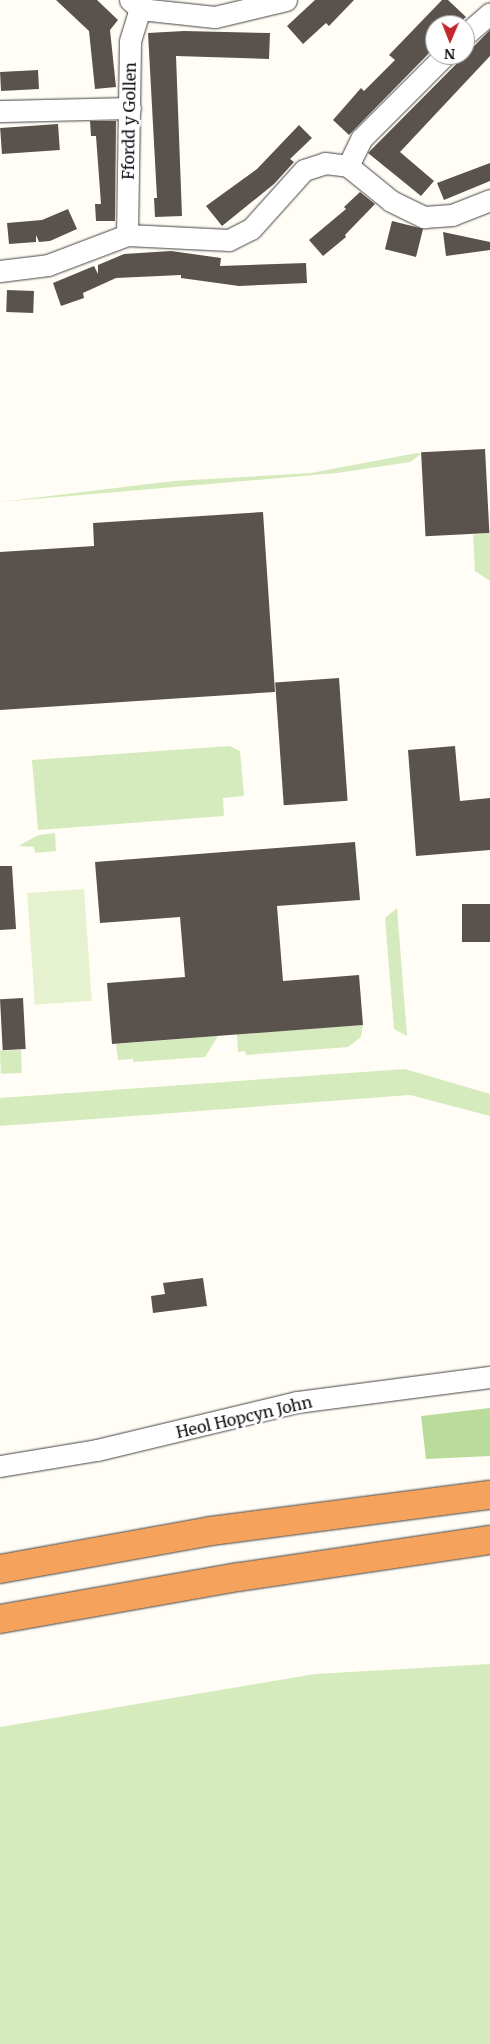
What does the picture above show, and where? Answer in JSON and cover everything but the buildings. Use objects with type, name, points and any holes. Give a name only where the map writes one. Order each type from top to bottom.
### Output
[{"type":"highway","points":[[0,1569],[211,1531],[490,1495]]},
{"type":"highway","points":[[0,1619],[239,1577],[490,1540]]},
{"type":"street","points":[[135,5],[215,17],[284,3],[286,0]]},
{"type":"street","name":"Ffordd y Gollen","points":[[127,235],[130,40],[135,5]]},
{"type":"street","points":[[475,26],[490,12]]},
{"type":"street","points":[[348,166],[361,139],[435,65]]},
{"type":"street","points":[[0,111],[130,108]]},
{"type":"street","points":[[0,271],[48,265],[127,235],[229,240],[251,229],[304,170],[326,163],[348,166],[391,201],[424,217],[452,215],[490,200]]},
{"type":"street","name":"Heol Hopcyn John","points":[[0,1466],[106,1448],[297,1402],[490,1377]]},
{"type":"green space","points":[[417,453],[421,454],[410,462],[337,473],[0,502],[174,481],[311,473]]},
{"type":"green space","points":[[490,533],[490,581],[475,571],[473,535]]},
{"type":"green space","points":[[230,746],[240,751],[244,796],[223,798],[224,816],[38,830],[32,760]]},
{"type":"green space","points":[[55,833],[56,851],[35,853],[34,847],[18,846],[39,835]]},
{"type":"green space","points":[[84,889],[92,1001],[35,1005],[27,893]]},
{"type":"green space","points":[[397,908],[407,1036],[394,1029],[385,918]]},
{"type":"green space","points":[[363,1025],[361,1037],[348,1047],[246,1055],[245,1051],[238,1052],[237,1034]]},
{"type":"green space","points":[[218,1036],[205,1057],[133,1062],[133,1059],[118,1060],[116,1044]]},
{"type":"green space","points":[[21,1050],[22,1073],[1,1074],[0,1051]]},
{"type":"green space","points":[[405,1069],[490,1094],[490,1116],[410,1095],[0,1126],[0,1098]]},
{"type":"green space","points":[[490,1408],[490,1456],[426,1459],[421,1416]]},
{"type":"green space","points":[[490,1664],[490,2044],[0,2044],[0,1727],[315,1674]]}]
